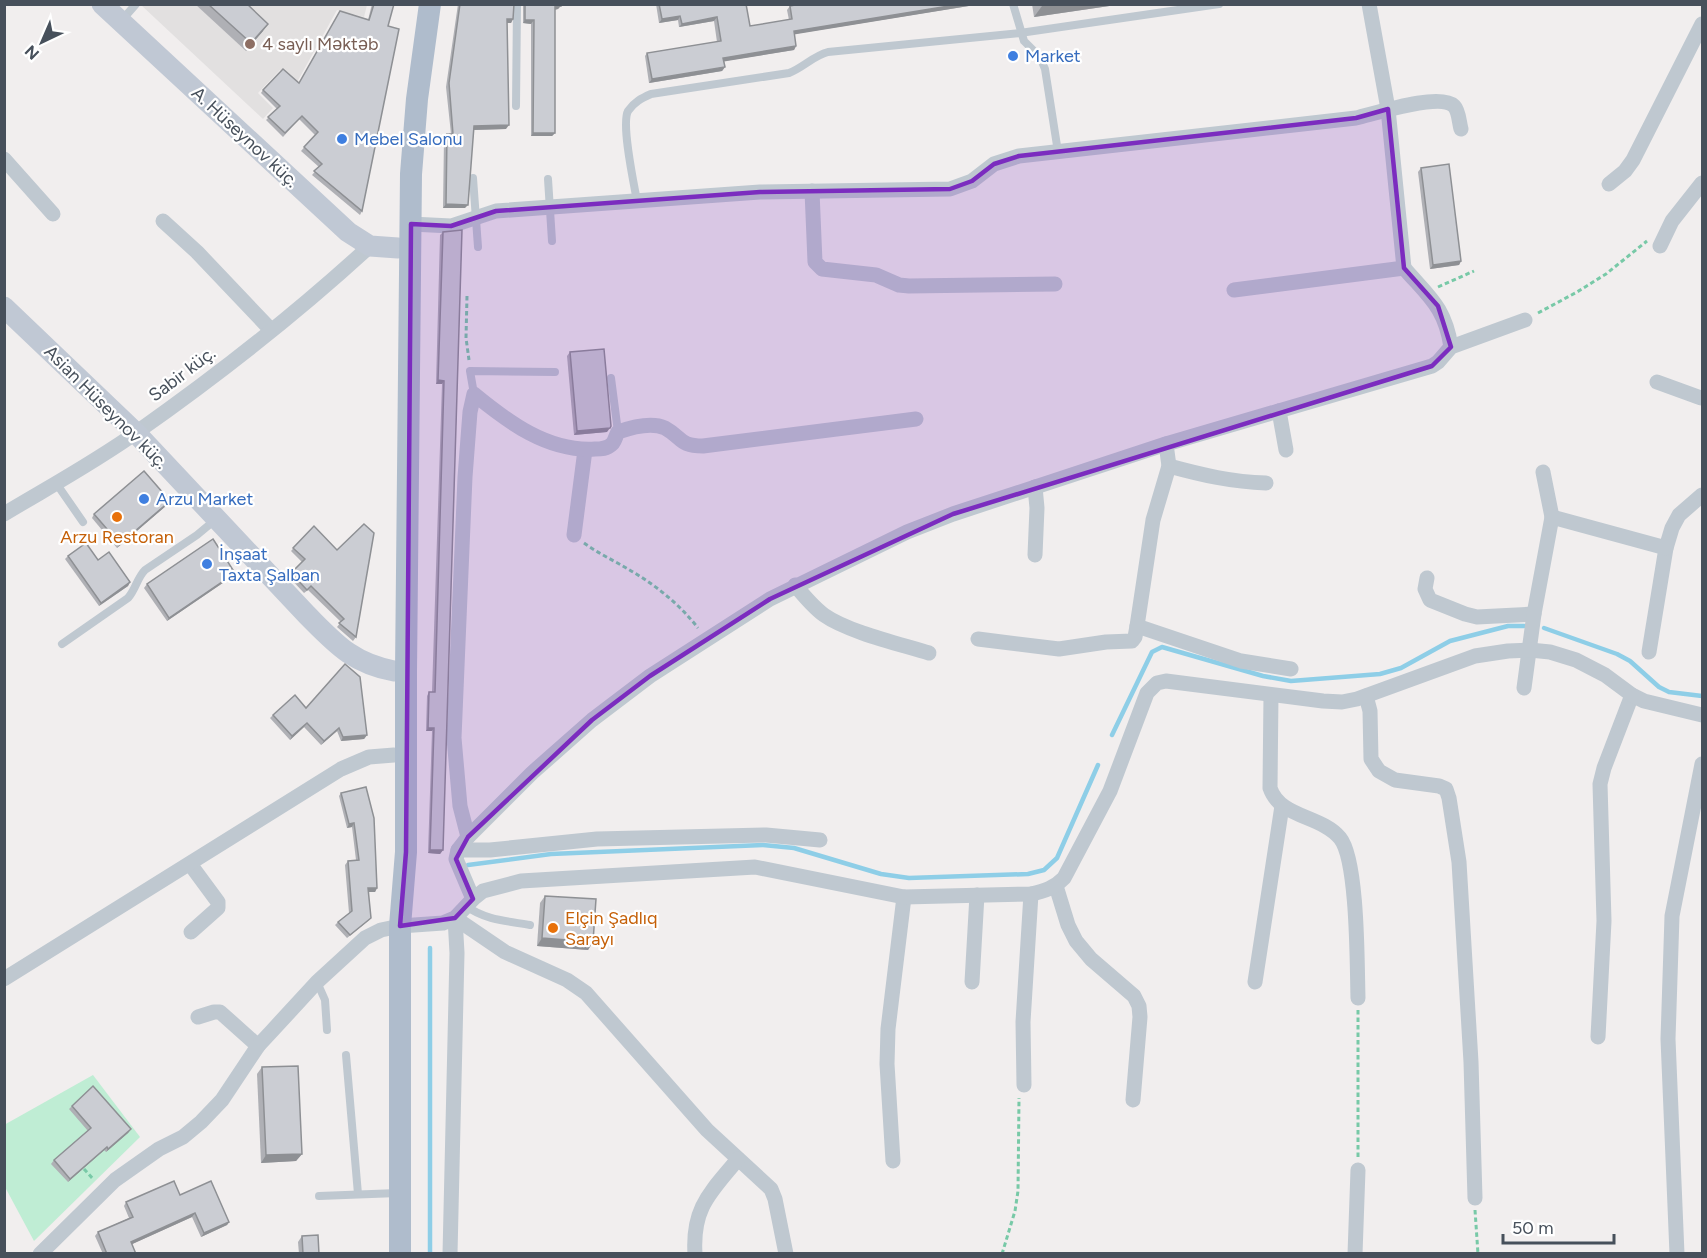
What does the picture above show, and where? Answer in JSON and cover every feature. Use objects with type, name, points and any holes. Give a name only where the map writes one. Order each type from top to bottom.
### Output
[{"type":"main road","points":[[400,926],[394,853],[399,173],[403,110],[417,4]]},
{"type":"main road","points":[[400,1254],[400,926],[406,852],[411,174],[417,99],[430,4]]},
{"type":"street","name":"A. Hüseynov küç.","points":[[102,4],[336,222],[370,246],[398,248]]},
{"type":"street","points":[[1369,4],[1388,109],[1404,268],[1438,306],[1448,326],[1451,347]]},
{"type":"street","points":[[1609,184],[1625,171],[1633,160],[1702,24]]},
{"type":"street","points":[[411,224],[451,226],[496,211],[770,191],[950,189],[972,181],[1003,160],[1356,118],[1417,103],[1447,102],[1456,109],[1461,129]]},
{"type":"street","points":[[4,159],[53,214]]},
{"type":"street","points":[[1654,243],[1702,183]]},
{"type":"street","points":[[812,191],[815,262],[822,269],[876,275],[899,285],[909,286],[1056,284]]},
{"type":"street","points":[[163,221],[198,252],[271,330]]},
{"type":"street","name":"Sabir küç.","points":[[4,514],[136,433],[323,289],[370,246]]},
{"type":"street","points":[[1234,290],[1404,268]]},
{"type":"street","name":"Asian Hüseynov küç.","points":[[4,307],[136,433],[337,644],[364,663],[394,671]]},
{"type":"street","points":[[469,902],[456,859],[463,844],[532,773],[592,720],[650,676],[753,608],[795,585],[907,532],[953,514],[1166,444],[1432,366],[1451,347],[1525,320]]},
{"type":"street","points":[[1657,382],[1702,398]]},
{"type":"street","points":[[463,844],[454,727],[465,477],[470,412],[474,394],[504,419],[520,428],[544,439],[585,450],[605,449],[612,444],[618,432],[655,425],[665,428],[683,443],[703,446],[916,419]]},
{"type":"street","points":[[1279,411],[1286,450]]},
{"type":"street","points":[[978,639],[1059,649],[1106,642],[1132,641],[1135,638],[1153,520],[1169,466],[1166,444]]},
{"type":"street","points":[[574,535],[585,450]]},
{"type":"street","points":[[1169,466],[1237,482],[1266,483]]},
{"type":"street","points":[[1524,688],[1534,614],[1552,517],[1543,472]]},
{"type":"street","points":[[1035,487],[1037,508],[1035,555]]},
{"type":"street","points":[[1649,652],[1666,548],[1672,528],[1679,515],[1702,495]]},
{"type":"street","points":[[1552,517],[1666,548]]},
{"type":"street","points":[[1427,579],[1425,589],[1430,600],[1465,614],[1477,617],[1534,614]]},
{"type":"street","points":[[795,585],[807,600],[825,616],[842,625],[929,653]]},
{"type":"street","points":[[1137,626],[1241,661],[1291,669]]},
{"type":"street","points":[[40,1254],[115,1180],[159,1149],[183,1137],[201,1122],[233,1085],[258,1046],[317,982],[365,938],[381,930],[400,926],[444,923],[455,918],[483,891],[495,887],[521,881],[755,867],[904,897],[1031,894],[1056,886],[1064,878],[1102,808],[1147,693],[1156,683],[1166,681],[1342,702],[1366,696],[1475,656],[1530,650],[1576,660],[1605,675],[1644,701],[1702,715]]},
{"type":"street","points":[[1271,695],[1270,788],[1273,797],[1282,806],[1331,830],[1346,847],[1350,863],[1356,926],[1358,998]]},
{"type":"street","points":[[1598,1037],[1604,921],[1600,784],[1632,695]]},
{"type":"street","points":[[1366,696],[1370,711],[1371,759],[1379,771],[1395,780],[1439,786],[1446,789],[1449,798],[1459,862],[1471,1062],[1475,1198]]},
{"type":"street","points":[[4,979],[341,769],[369,758],[394,755]]},
{"type":"street","points":[[1677,1254],[1668,1039],[1672,916],[1702,764]]},
{"type":"street","points":[[1255,982],[1282,806]]},
{"type":"street","points":[[463,844],[490,850],[597,839],[766,835],[820,840]]},
{"type":"street","points":[[190,864],[218,902],[218,908],[191,932]]},
{"type":"street","points":[[1056,886],[1068,926],[1076,941],[1091,959],[1134,996],[1139,1006],[1133,1100]]},
{"type":"street","points":[[1024,1085],[1023,1022],[1031,894]]},
{"type":"street","points":[[972,982],[978,895]]},
{"type":"street","points":[[893,1161],[887,1064],[888,1029],[904,897]]},
{"type":"street","points":[[455,918],[505,952],[567,980],[586,993],[707,1130],[771,1189],[786,1254]]},
{"type":"street","points":[[450,1254],[457,953],[455,918]]},
{"type":"street","points":[[198,1017],[220,1012],[258,1046]]},
{"type":"street","points":[[695,1254],[694,1236],[702,1204],[738,1159]]},
{"type":"street","points":[[1355,1254],[1358,1170]]},
{"type":"lane","points":[[121,21],[136,4]]},
{"type":"lane","points":[[516,106],[517,4]]},
{"type":"lane","points":[[1013,4],[1020,33],[1024,41],[1040,57],[1045,69],[1058,152]]},
{"type":"lane","points":[[637,201],[625,126],[627,112],[638,100],[651,94],[789,73],[801,68],[817,55],[828,52],[1020,33],[1219,4]]},
{"type":"lane","points":[[473,178],[478,247]]},
{"type":"lane","points":[[548,179],[552,241]]},
{"type":"lane","points":[[474,394],[471,371],[555,372]]},
{"type":"lane","points":[[611,378],[618,432]]},
{"type":"lane","points":[[56,483],[83,522]]},
{"type":"lane","points":[[62,644],[128,598],[134,591],[139,576],[145,570],[197,535],[216,519]]},
{"type":"lane","points":[[469,902],[477,915],[530,925]]},
{"type":"lane","points":[[317,982],[325,1000],[327,1030]]},
{"type":"lane","points":[[346,1055],[358,1194]]},
{"type":"lane","points":[[319,1196],[400,1193]]},
{"type":"path","points":[[1525,320],[1577,292],[1654,243]]},
{"type":"path","points":[[1425,292],[1474,271]]},
{"type":"path","points":[[467,296],[466,338],[471,371]]},
{"type":"path","points":[[574,535],[586,545],[636,574],[671,598],[683,609],[706,639]]},
{"type":"path","points":[[1358,998],[1358,1170]]},
{"type":"path","points":[[1002,1254],[1015,1211],[1018,1191],[1019,1093],[1024,1085]]},
{"type":"path","points":[[1475,1198],[1478,1254]]},
{"type":"highlighted area","points":[[1388,109],[1404,268],[1438,306],[1451,347],[1432,366],[953,514],[770,599],[650,676],[592,720],[468,837],[456,859],[473,899],[455,918],[400,926],[406,852],[411,224],[451,226],[496,211],[760,192],[950,189],[972,181],[994,164],[1019,156],[1356,118]]},
{"type":"shaded area","name":"4 saylı Məktəb","points":[[141,5],[367,5],[364,17],[337,10],[296,84],[280,70],[258,93],[273,108],[263,119]]},
{"type":"green space","points":[[93,1075],[140,1137],[34,1241],[5,1187],[4,1125]]},
{"type":"building","points":[[208,4],[247,4],[268,24],[251,43]]},
{"type":"building","points":[[374,4],[394,4],[388,26],[399,29],[362,211],[314,171],[322,164],[304,147],[318,132],[302,116],[285,133],[268,117],[280,106],[263,90],[283,69],[299,83],[340,11],[369,20]]},
{"type":"building","points":[[460,4],[514,4],[513,19],[507,19],[509,125],[474,126],[468,205],[446,204],[447,134],[453,134],[449,83]]},
{"type":"building","points":[[525,4],[561,4],[561,6],[555,6],[555,133],[533,133],[534,20],[525,20]]},
{"type":"building","points":[[659,4],[746,4],[750,26],[792,19],[790,6],[800,4],[961,4],[794,31],[796,46],[723,58],[725,67],[652,79],[647,53],[721,41],[717,17],[682,24],[680,16],[662,19]]},
{"type":"building","points":[[1449,164],[1461,261],[1433,265],[1421,168]]},
{"type":"building","points":[[462,230],[443,850],[430,850],[434,728],[428,728],[429,692],[435,692],[444,381],[438,380],[443,232]]},
{"type":"building","points":[[604,349],[611,426],[610,428],[577,431],[570,352]]},
{"type":"building","points":[[144,471],[170,501],[120,544],[94,514]]},
{"type":"building","points":[[364,524],[374,533],[356,637],[339,623],[344,619],[311,586],[307,590],[291,573],[305,559],[293,548],[314,526],[337,550]]},
{"type":"building","points":[[213,539],[235,573],[169,618],[147,584]]},
{"type":"building","points":[[86,543],[98,560],[109,552],[130,582],[101,603],[68,556]]},
{"type":"building","points":[[345,664],[360,677],[367,735],[343,737],[339,728],[324,741],[307,723],[292,736],[273,715],[295,695],[306,708]]},
{"type":"building","points":[[366,787],[374,818],[377,888],[368,888],[371,918],[350,935],[338,922],[352,911],[348,861],[359,860],[354,823],[349,824],[341,793]]},
{"type":"building","points":[[545,896],[596,899],[593,942],[542,938]]},
{"type":"building","points":[[298,1066],[302,1154],[266,1155],[262,1067]]},
{"type":"building","points":[[93,1086],[131,1129],[70,1179],[54,1160],[91,1128],[72,1106]]},
{"type":"building","points":[[174,1181],[180,1195],[211,1181],[229,1222],[204,1233],[195,1213],[131,1242],[136,1254],[107,1254],[98,1232],[133,1217],[126,1202]]},
{"type":"building","points":[[318,1235],[319,1254],[303,1254],[302,1236]]},
{"type":"waterway","points":[[1112,735],[1152,652],[1162,647],[1263,676],[1291,681],[1380,674],[1401,668],[1450,641],[1508,626],[1524,626]]},
{"type":"waterway","points":[[1544,628],[1617,654],[1630,661],[1659,687],[1669,692],[1702,696]]},
{"type":"waterway","points":[[468,865],[551,854],[763,845],[794,848],[881,874],[909,878],[1028,874],[1044,870],[1057,858],[1098,765]]},
{"type":"waterway","points":[[430,948],[430,1254]]},
{"type":"place","name":"4 saylı Məktəb","points":[[250,44]]},
{"type":"place","name":"Market","points":[[1013,56]]},
{"type":"place","name":"Mebel Salonu","points":[[342,139]]},
{"type":"place","name":"Arzu Market","points":[[144,499]]},
{"type":"place","name":"Arzu Restoran","points":[[117,517]]},
{"type":"place","name":"İnşaat Taxta Şalban","points":[[207,564]]},
{"type":"place","name":"Elçin Şadlıq Sarayı","points":[[553,928]]}]
